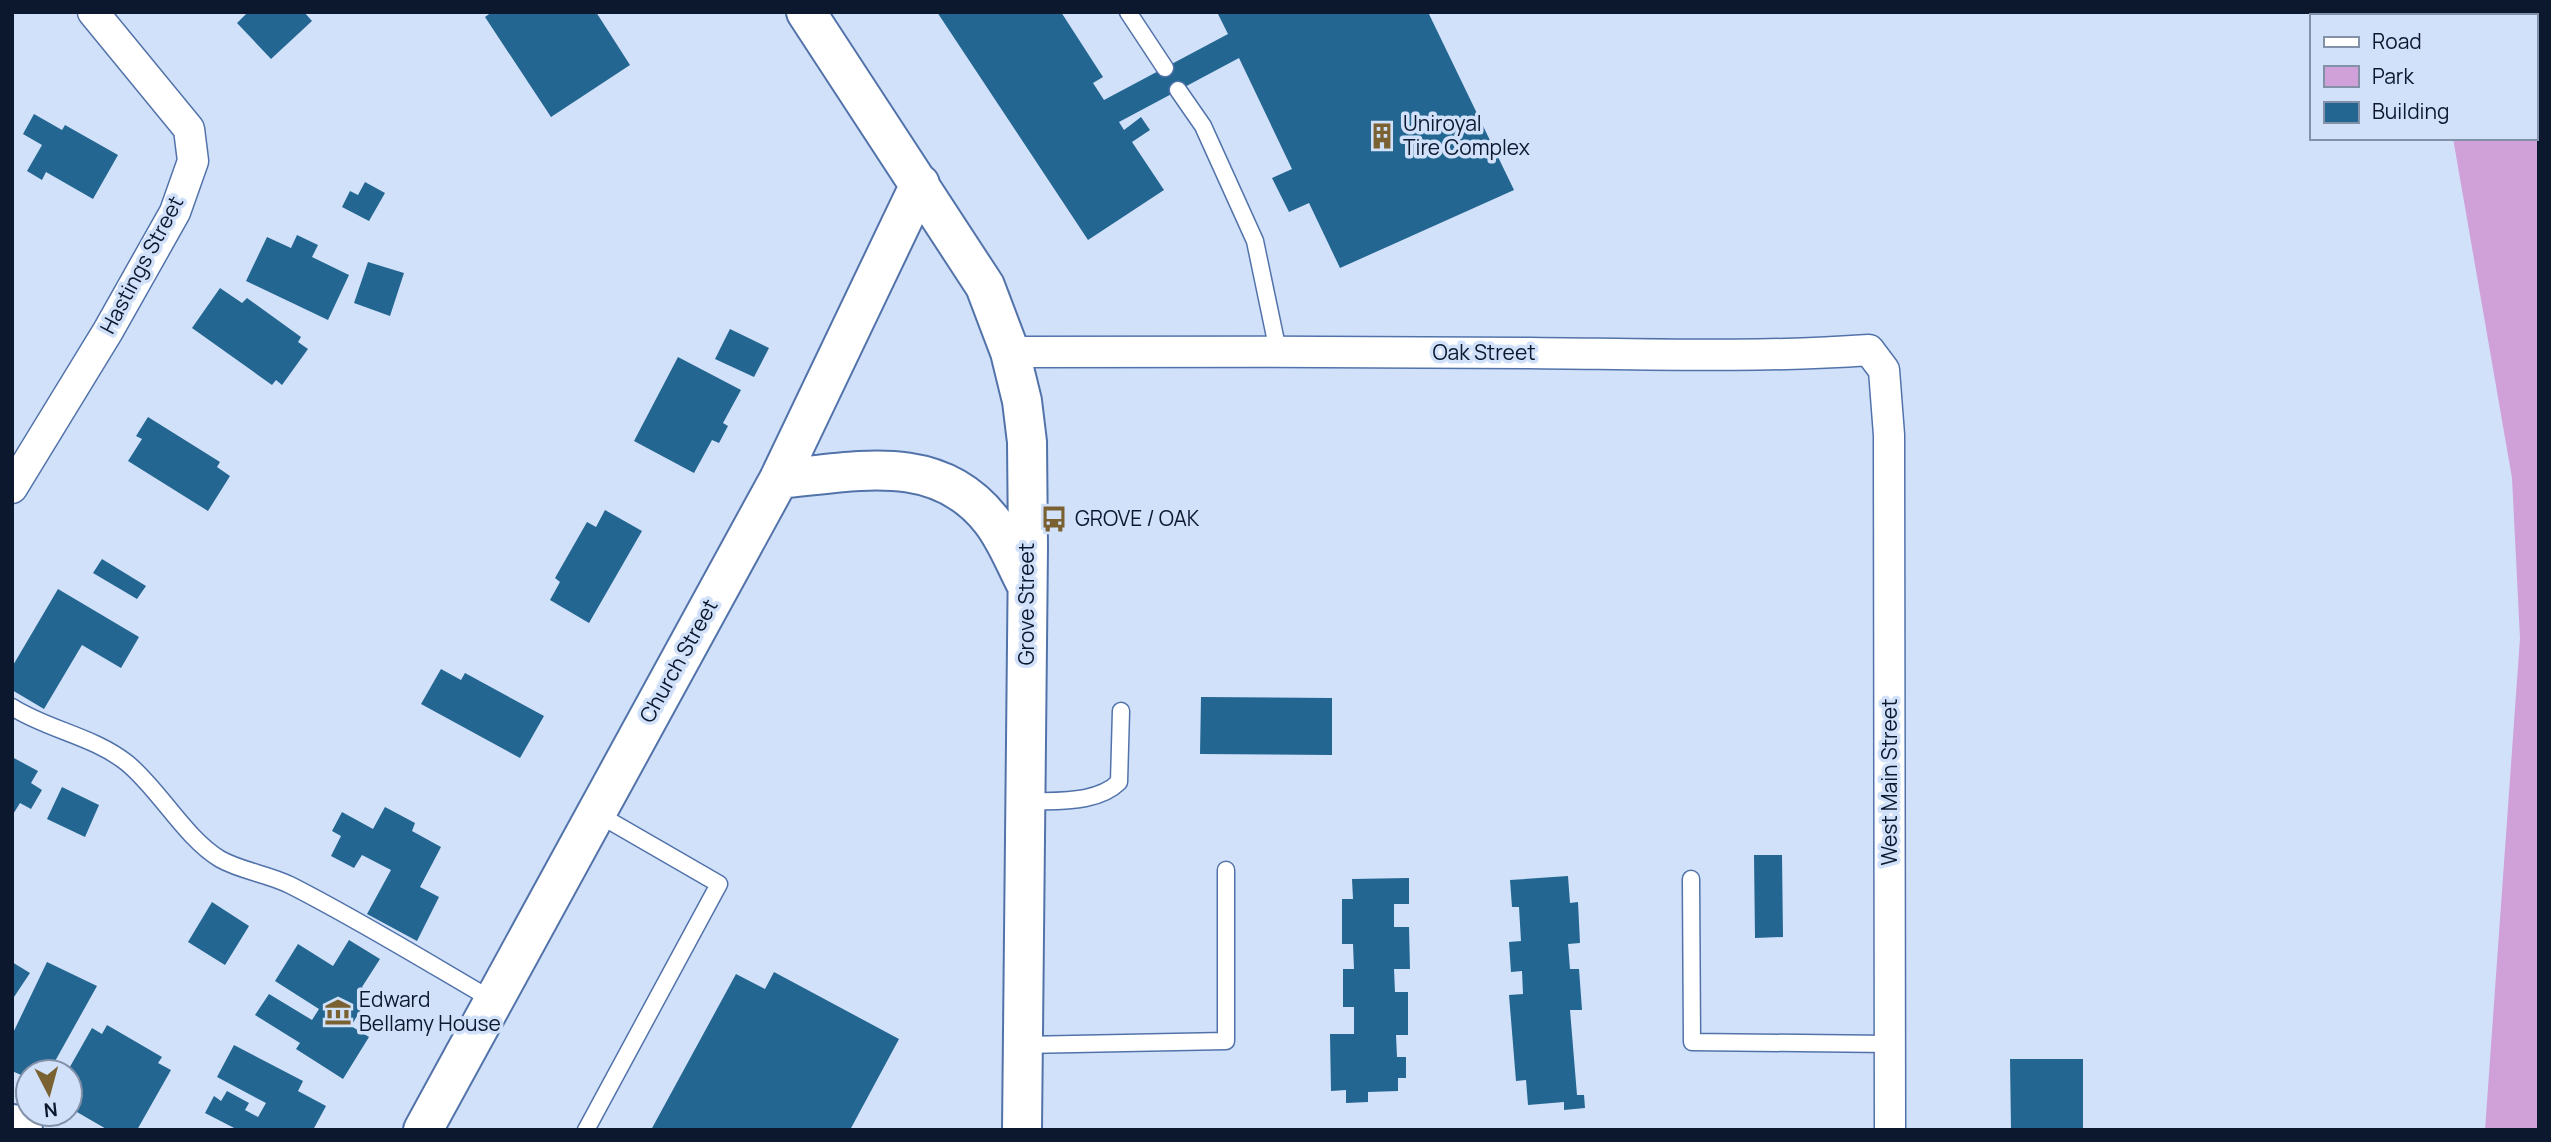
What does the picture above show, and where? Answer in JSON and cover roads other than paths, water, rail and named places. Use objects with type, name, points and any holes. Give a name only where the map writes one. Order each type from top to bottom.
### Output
[{"type":"main road","name":"Grove Street","points":[[806,12],[985,286],[1010,352],[1023,401],[1027,442],[1028,588],[1022,1130]]},
{"type":"main road","name":"Church Street","points":[[424,1130],[779,479],[920,184]]},
{"type":"main road","points":[[779,479],[892,470],[919,473],[944,481],[977,505],[990,519],[1005,540],[1028,588]]},
{"type":"main road","points":[[12,1124],[23,1130]]},
{"type":"street","name":"Hastings Street","points":[[12,488],[108,331],[175,212],[193,160],[189,129],[93,12]]},
{"type":"street","name":"Oak Street","points":[[1010,352],[1688,354],[1869,351],[1884,370],[1889,435]]},
{"type":"street","name":"West Main Street","points":[[1889,435],[1890,1130]]},
{"type":"lane","points":[[1128,12],[1165,68]]},
{"type":"lane","points":[[1178,90],[1203,126],[1255,241],[1278,351]]},
{"type":"lane","points":[[12,707],[29,718],[79,736],[125,762],[147,782],[204,846],[220,859],[288,884],[494,1001]]},
{"type":"lane","points":[[1026,802],[1092,797],[1109,792],[1119,782],[1121,712]]},
{"type":"lane","points":[[586,1130],[719,884],[596,813]]},
{"type":"lane","points":[[1023,1045],[1226,1041],[1226,870]]},
{"type":"lane","points":[[1690,879],[1692,1042],[1890,1044]]},
{"type":"place","name":"Uniroyal Tire Complex","points":[[1382,136]]},
{"type":"place","name":"GROVE / OAK","points":[[1054,519]]},
{"type":"place","name":"Edward Bellamy House","points":[[338,1012]]}]
